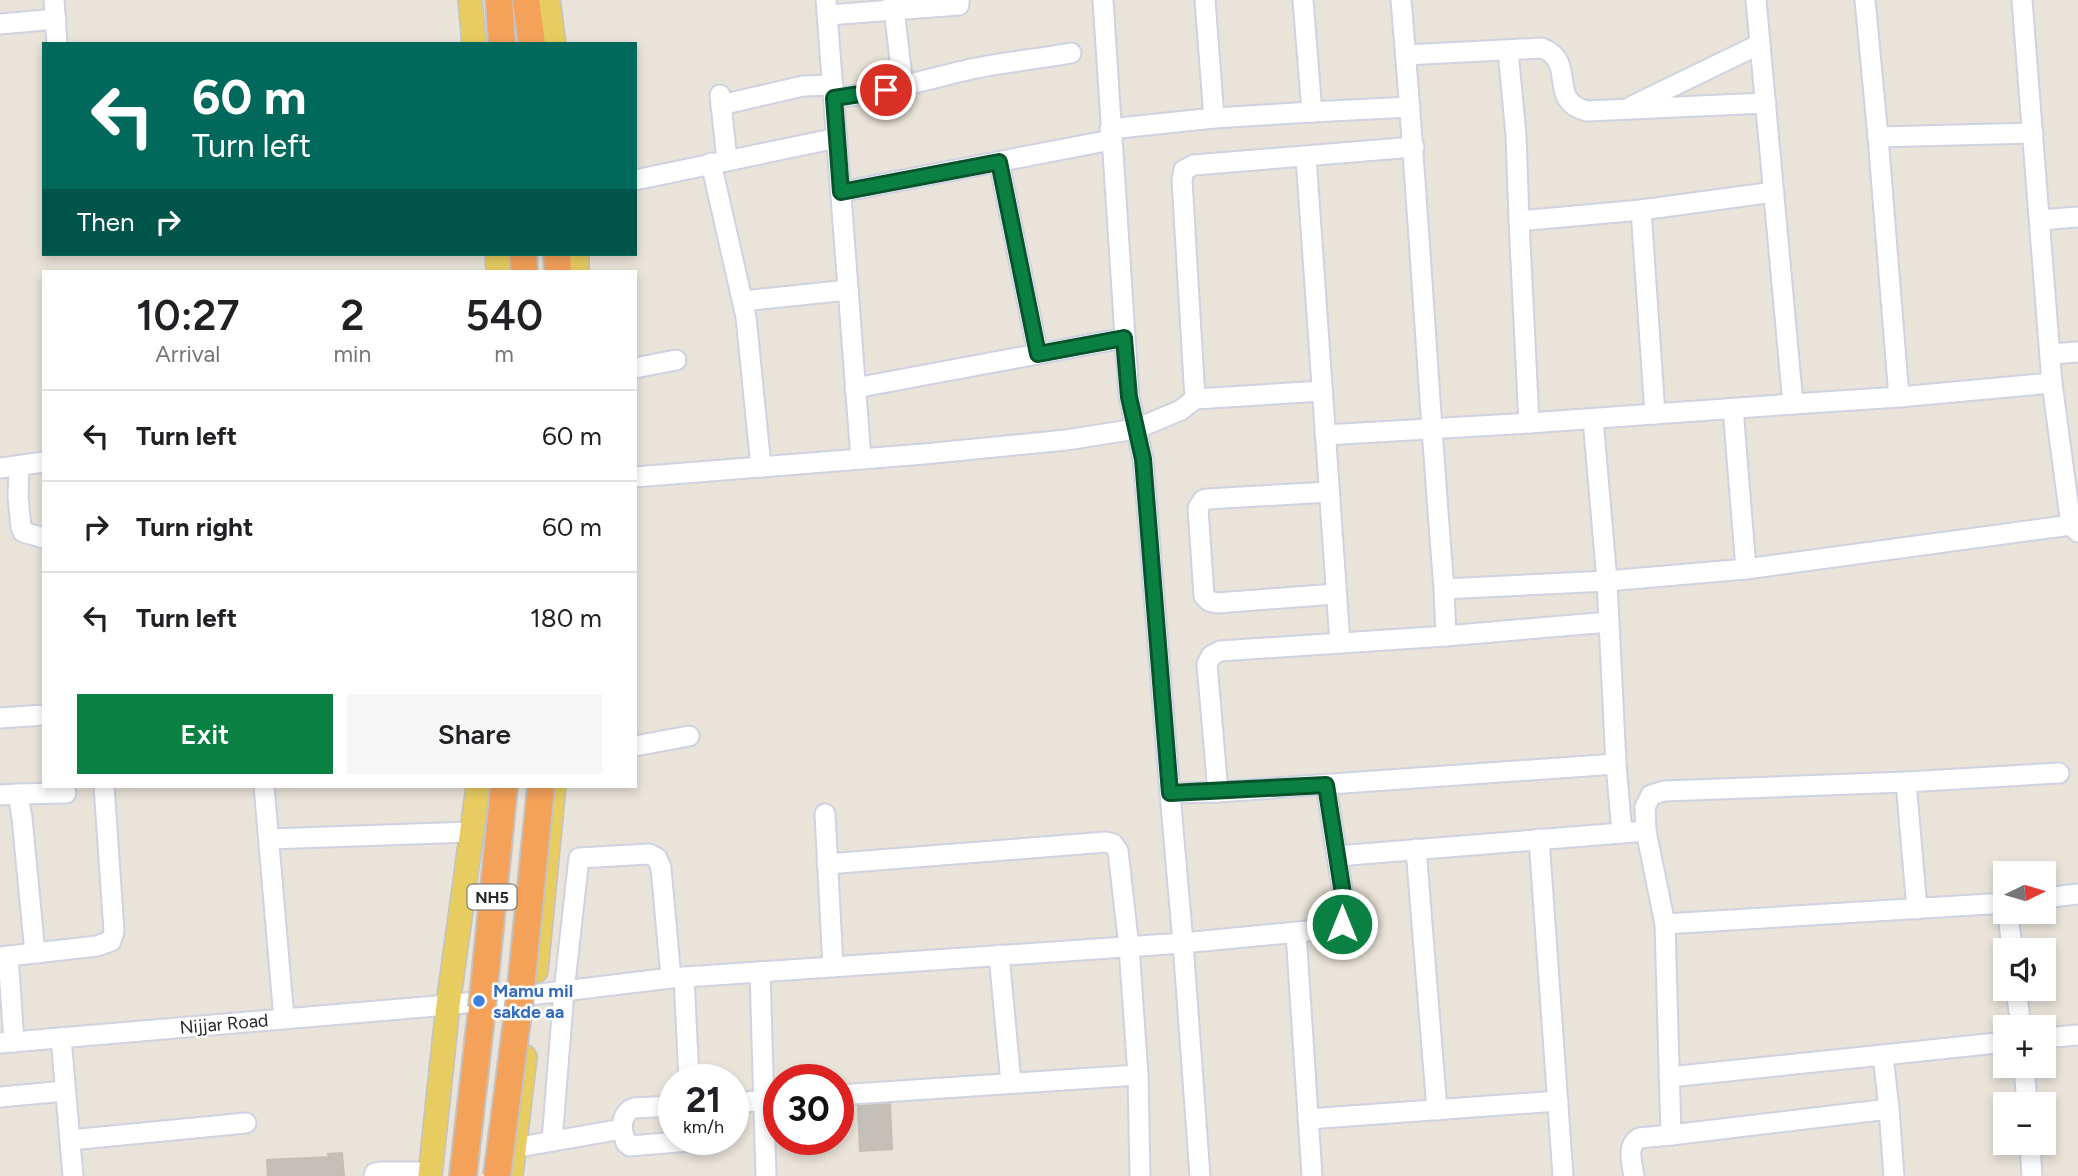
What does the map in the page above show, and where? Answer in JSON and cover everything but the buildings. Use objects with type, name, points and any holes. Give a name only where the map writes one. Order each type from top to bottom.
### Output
[{"type":"highway","points":[[499,0],[502,42]]},
{"type":"highway","points":[[526,0],[532,42]]},
{"type":"highway","name":"NH5","points":[[464,1176],[504,788]]},
{"type":"highway","name":"NH5","points":[[497,1176],[520,997],[541,788]]},
{"type":"main road","points":[[470,0],[474,42]]},
{"type":"main road","points":[[548,0],[554,42]]},
{"type":"main road","points":[[430,1174],[478,788]]},
{"type":"main road","points":[[511,1176],[554,788]]},
{"type":"street","points":[[861,459],[827,7],[960,5],[959,0]]},
{"type":"street","points":[[1103,0],[1124,338],[1129,397],[1143,459],[1200,1176]]},
{"type":"street","points":[[1205,0],[1214,118]]},
{"type":"street","points":[[1303,0],[1312,112]]},
{"type":"street","points":[[1401,0],[1446,636]]},
{"type":"street","points":[[1756,0],[1793,404]]},
{"type":"street","points":[[1865,0],[1899,397]]},
{"type":"street","points":[[1444,589],[1607,581],[1746,569],[2074,529],[2052,383],[2022,0]]},
{"type":"street","points":[[894,5],[904,86]]},
{"type":"street","points":[[0,24],[55,10],[57,42]]},
{"type":"street","points":[[1623,110],[1760,44]]},
{"type":"street","points":[[1406,55],[1542,48],[1557,57],[1568,102],[1575,108],[1587,111],[1766,103]]},
{"type":"street","points":[[1508,51],[1517,135],[1529,423]]},
{"type":"street","points":[[761,467],[749,340],[719,162],[721,99],[803,86],[869,94],[1003,63],[1071,53]]},
{"type":"street","points":[[841,192],[999,162],[1111,135],[1214,118],[1410,107]]},
{"type":"street","points":[[1878,137],[2033,133]]},
{"type":"street","points":[[637,180],[837,138]]},
{"type":"street","points":[[1195,399],[1182,180],[1184,170],[1194,166],[1413,147]]},
{"type":"street","points":[[1306,157],[1340,643]]},
{"type":"street","points":[[999,162],[1038,354]]},
{"type":"street","points":[[1519,221],[1640,210],[1774,192]]},
{"type":"street","points":[[1640,210],[1654,414]]},
{"type":"street","points":[[2040,220],[2078,217]]},
{"type":"street","points":[[743,302],[848,290]]},
{"type":"street","points":[[855,388],[1124,338]]},
{"type":"street","points":[[2050,354],[2078,352]]},
{"type":"street","points":[[637,368],[676,360]]},
{"type":"street","points":[[1325,435],[1593,419],[2052,383]]},
{"type":"street","points":[[637,477],[1066,440],[1136,429],[1181,410],[1195,399],[1322,391]]},
{"type":"street","points":[[1733,408],[1746,569]]},
{"type":"street","points":[[1593,419],[1607,581],[1622,833]]},
{"type":"street","points":[[42,462],[9,467],[18,497],[21,527],[23,531],[42,537]]},
{"type":"street","points":[[1329,492],[1208,499],[1198,508],[1204,596],[1209,601],[1217,603],[1335,594]]},
{"type":"street","points":[[1218,792],[1207,664],[1211,656],[1220,651],[1609,622]]},
{"type":"street","points":[[0,718],[42,715]]},
{"type":"street","points":[[637,746],[689,736]]},
{"type":"street","points":[[1170,793],[1326,785],[1616,764]]},
{"type":"street","points":[[1671,1135],[1665,924],[1646,831],[1645,807],[1651,795],[1664,791],[2059,773]]},
{"type":"street","points":[[1906,782],[1917,909]]},
{"type":"street","points":[[1326,785],[1337,856],[1646,831]]},
{"type":"street","points":[[7,1042],[4,956],[97,946],[111,941],[114,931],[104,788]]},
{"type":"street","points":[[264,788],[284,1019]]},
{"type":"street","points":[[35,953],[22,818],[9,794],[66,793]]},
{"type":"street","points":[[825,814],[833,967]]},
{"type":"street","points":[[269,839],[471,832]]},
{"type":"street","points":[[1539,839],[1563,1176]]},
{"type":"street","points":[[827,864],[1106,842],[1113,844],[1118,852],[1129,947],[1138,1075],[1140,1176]]},
{"type":"street","points":[[1416,849],[1437,1110]]},
{"type":"street","points":[[552,1141],[564,991],[579,858],[649,854],[657,858],[678,977],[687,1064]]},
{"type":"street","name":"Nijjar Road","points":[[7,1042],[449,1005],[678,977],[1183,943],[1338,928],[1346,913],[1337,856]]},
{"type":"street","points":[[2056,897],[2078,894]]},
{"type":"street","points":[[1665,924],[1993,904]]},
{"type":"street","points":[[1296,933],[1312,1176]]},
{"type":"street","points":[[999,956],[1011,1083]]},
{"type":"street","points":[[760,972],[769,1064]]},
{"type":"street","points":[[2056,1037],[2078,1035]]},
{"type":"street","points":[[61,1038],[72,1176]]},
{"type":"street","points":[[1669,1077],[1993,1043]]},
{"type":"street","points":[[1882,1055],[1894,1176]]},
{"type":"street","points":[[854,1094],[1138,1075]]},
{"type":"street","points":[[0,1097],[65,1091]]},
{"type":"street","points":[[1308,1119],[1558,1101]]},
{"type":"street","points":[[658,1107],[628,1110],[623,1117],[622,1129],[626,1143],[630,1146],[658,1144]]},
{"type":"street","points":[[1634,1176],[1630,1149],[1634,1140],[1639,1138],[1889,1109]]},
{"type":"street","points":[[70,1140],[246,1122]]},
{"type":"street","points":[[514,1147],[622,1129]]},
{"type":"street","points":[[766,1176],[768,1155]]},
{"type":"street","points":[[2031,1155],[2032,1176]]},
{"type":"street","points":[[374,1176],[380,1172],[430,1174]]},
{"type":"place","name":"Mamu mil sakde aa","points":[[479,1001]]},
{"type":"route","points":[[886,90],[834,98],[841,192],[999,162],[1038,354],[1124,338],[1129,397],[1143,459],[1170,793],[1326,785],[1346,913],[1342,924]]}]
